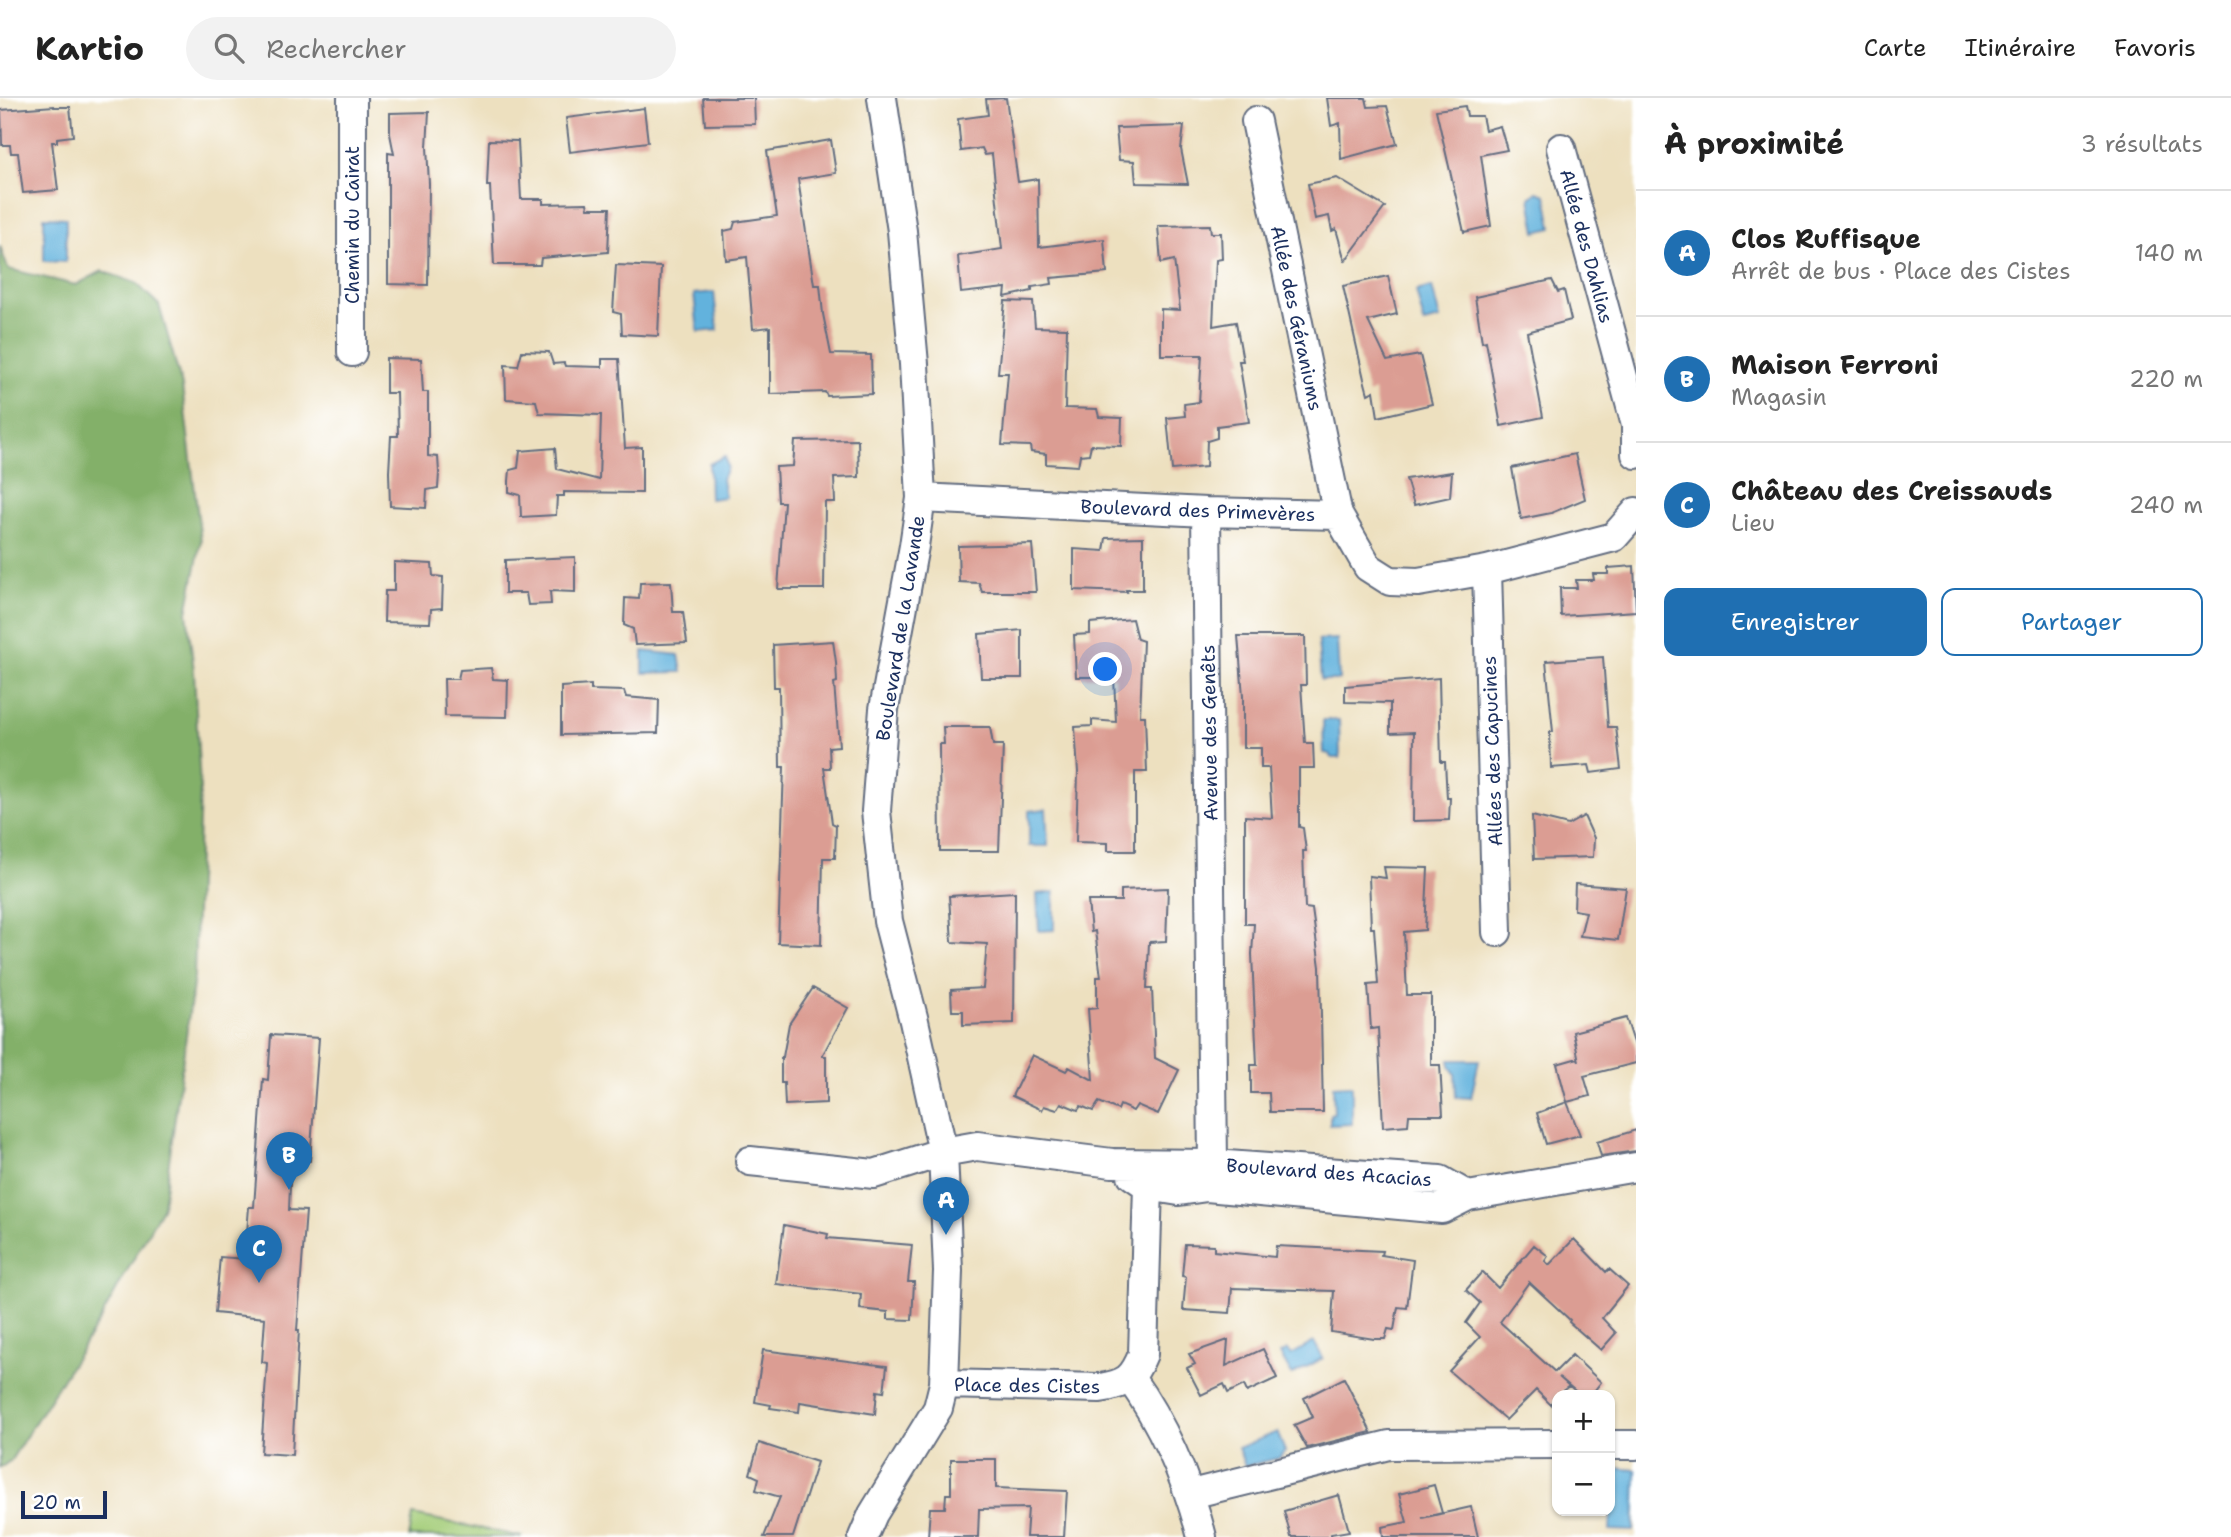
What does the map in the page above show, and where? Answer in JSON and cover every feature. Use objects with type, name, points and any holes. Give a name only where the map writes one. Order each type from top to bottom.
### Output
[{"type":"street","name":"Chemin du Cairat","points":[[352,98],[352,352]]},
{"type":"street","name":"Boulevard de la Lavande","points":[[882,98],[902,231],[914,364],[921,498],[884,709],[876,811],[888,921],[914,1021],[943,1152]]},
{"type":"street","name":"Allée des Géraniums","points":[[1256,121],[1338,515]]},
{"type":"street","name":"Allée des Dahlias","points":[[1561,148],[1636,424],[1636,454]]},
{"type":"street","name":"Boulevard des Primevères","points":[[921,498],[1206,512],[1338,515],[1368,567],[1390,581],[1418,582],[1487,570],[1614,537],[1636,512]]},
{"type":"street","name":"Avenue des Genêts","points":[[1206,512],[1212,955],[1210,1175]]},
{"type":"street","name":"Allées des Capucines","points":[[1487,570],[1497,932]]},
{"type":"street","name":"Boulevard des Acacias","points":[[750,1161],[874,1174],[943,1152],[977,1146],[1210,1175],[1442,1209],[1468,1196],[1636,1167]]},
{"type":"street","name":"Place des Cistes","points":[[943,1152],[948,1271],[944,1384],[1100,1388],[1120,1385],[1130,1378]]},
{"type":"street","name":"Boulevard des Acacias","points":[[1112,1163],[1148,1186],[1179,1191],[1210,1175]]},
{"type":"street","points":[[1148,1186],[1143,1354],[1130,1378],[1146,1400],[1174,1450],[1191,1494],[1202,1537]]},
{"type":"street","points":[[863,1537],[873,1514],[938,1408],[944,1384]]},
{"type":"street","points":[[1191,1494],[1389,1445],[1552,1444]]},
{"type":"street","points":[[1615,1445],[1636,1445]]},
{"type":"green space","points":[[0,246],[8,269],[76,285],[102,271],[136,283],[159,305],[182,386],[201,541],[187,612],[194,671],[200,788],[194,977],[163,1206],[101,1318],[11,1460],[0,1468]]},
{"type":"green space","points":[[413,1515],[523,1537],[409,1537]]},
{"type":"water","points":[[1537,192],[1546,195],[1552,228],[1536,232],[1530,198]]},
{"type":"water","points":[[44,217],[66,218],[66,262],[44,261]]},
{"type":"water","points":[[1432,287],[1440,319],[1424,323],[1416,291]]},
{"type":"water","points":[[714,292],[718,330],[698,332],[694,294]]},
{"type":"water","points":[[725,456],[727,467],[722,479],[725,497],[710,499],[709,464]]},
{"type":"water","points":[[1337,639],[1339,680],[1321,680],[1318,640]]},
{"type":"water","points":[[643,651],[679,655],[682,672],[643,673]]},
{"type":"water","points":[[1323,720],[1339,720],[1340,758],[1332,758],[1330,754],[1324,753]]},
{"type":"water","points":[[1046,809],[1048,846],[1029,846],[1029,811]]},
{"type":"water","points":[[1054,892],[1054,930],[1039,931],[1037,894]]},
{"type":"water","points":[[1450,1060],[1479,1060],[1471,1098],[1456,1097],[1455,1074]]},
{"type":"water","points":[[1352,1085],[1352,1124],[1330,1125],[1330,1114],[1334,1113],[1333,1086]]},
{"type":"water","points":[[1314,1342],[1323,1358],[1292,1375],[1280,1354],[1287,1350],[1291,1355]]},
{"type":"water","points":[[1277,1432],[1285,1451],[1279,1458],[1245,1466],[1238,1448]]},
{"type":"water","points":[[1615,1468],[1636,1470],[1634,1531],[1610,1530],[1611,1516],[1615,1516]]},
{"type":"building","points":[[703,98],[754,98],[755,124],[705,125]]},
{"type":"building","points":[[1006,98],[1018,182],[1038,179],[1039,247],[1104,239],[1107,273],[1051,278],[1052,284],[1032,287],[1032,291],[1005,297],[1006,288],[961,293],[958,256],[1002,249],[992,154],[985,155],[982,148],[961,151],[958,119],[988,115],[986,99]]},
{"type":"building","points":[[1327,98],[1366,98],[1368,107],[1387,106],[1397,144],[1341,159],[1340,123],[1331,126]]},
{"type":"building","points":[[1465,106],[1467,116],[1482,116],[1485,130],[1500,126],[1507,150],[1481,155],[1491,226],[1464,232],[1436,110]]},
{"type":"building","points":[[70,107],[73,136],[57,138],[57,142],[52,142],[58,190],[23,193],[18,153],[11,153],[10,145],[2,145],[1,110]]},
{"type":"building","points":[[644,108],[648,142],[570,152],[566,118]]},
{"type":"building","points":[[429,112],[428,285],[388,284],[388,153],[394,154],[390,113]]},
{"type":"building","points":[[1184,126],[1181,149],[1188,184],[1136,183],[1134,161],[1119,160],[1116,128]]},
{"type":"building","points":[[489,140],[518,141],[521,199],[543,199],[543,204],[587,203],[588,208],[610,208],[608,252],[541,258],[540,265],[494,265],[490,186],[487,186]]},
{"type":"building","points":[[831,140],[836,173],[798,179],[814,285],[820,285],[831,354],[871,355],[872,394],[770,394],[770,327],[753,329],[747,257],[726,260],[724,231],[733,229],[735,222],[777,216],[767,151]]},
{"type":"building","points":[[1337,178],[1385,207],[1345,261],[1336,229],[1332,231],[1329,216],[1315,219],[1308,184]]},
{"type":"building","points":[[1210,225],[1211,233],[1221,233],[1222,259],[1216,260],[1213,326],[1236,322],[1249,422],[1217,426],[1217,438],[1207,441],[1206,467],[1172,470],[1167,418],[1185,416],[1184,404],[1199,402],[1202,355],[1161,355],[1161,309],[1180,310],[1174,260],[1161,263],[1158,226]]},
{"type":"building","points":[[616,265],[661,267],[658,336],[622,334],[621,314],[613,312]]},
{"type":"building","points":[[1388,276],[1397,314],[1368,321],[1387,361],[1420,355],[1432,404],[1378,417],[1374,391],[1368,394],[1343,286]]},
{"type":"building","points":[[1552,280],[1558,292],[1564,290],[1571,320],[1527,332],[1543,417],[1501,426],[1475,297]]},
{"type":"building","points":[[1005,301],[1033,302],[1035,327],[1067,328],[1065,408],[1097,409],[1099,417],[1122,418],[1121,446],[1091,445],[1089,454],[1080,455],[1078,466],[1046,464],[1046,454],[1031,452],[1030,446],[1002,445],[1008,373],[998,373]]},
{"type":"building","points":[[522,351],[549,352],[553,364],[564,363],[565,366],[602,367],[602,359],[619,359],[625,448],[642,447],[642,493],[564,492],[564,496],[557,496],[556,515],[521,517],[520,495],[509,492],[510,470],[518,468],[520,451],[555,448],[557,469],[599,480],[601,415],[539,413],[536,401],[506,399],[505,365],[518,366]]},
{"type":"building","points":[[386,358],[421,359],[423,392],[428,392],[428,456],[438,457],[439,473],[438,488],[427,490],[426,508],[390,506],[391,436],[398,436],[397,393],[386,393]]},
{"type":"building","points":[[858,440],[859,477],[834,478],[835,502],[825,502],[824,589],[778,589],[784,502],[778,502],[776,467],[793,466],[795,441]]},
{"type":"building","points":[[1575,454],[1585,499],[1551,513],[1521,519],[1512,468]]},
{"type":"building","points":[[1452,472],[1450,497],[1414,505],[1406,479]]},
{"type":"building","points":[[1143,537],[1143,590],[1074,590],[1074,549],[1104,551],[1106,538]]},
{"type":"building","points":[[1032,544],[1036,592],[982,592],[979,583],[959,582],[958,546]]},
{"type":"building","points":[[575,557],[575,592],[550,591],[551,604],[528,605],[526,593],[505,593],[505,560]]},
{"type":"building","points":[[394,562],[432,564],[433,576],[443,577],[442,608],[431,609],[430,623],[384,622],[385,591],[394,591]]},
{"type":"building","points":[[1634,566],[1636,611],[1561,616],[1560,588],[1577,588],[1576,580],[1594,580],[1593,574],[1608,574],[1608,568]]},
{"type":"building","points":[[671,582],[673,612],[683,612],[687,643],[635,645],[633,629],[624,625],[625,598],[639,599],[640,583]]},
{"type":"building","points":[[1132,619],[1137,639],[1143,641],[1140,716],[1145,716],[1147,772],[1135,772],[1135,851],[1108,851],[1108,843],[1076,842],[1078,772],[1075,727],[1092,726],[1092,720],[1116,722],[1114,677],[1076,677],[1074,635],[1090,634],[1090,623]]},
{"type":"building","points":[[1022,630],[1022,678],[981,678],[979,634]]},
{"type":"building","points":[[1238,636],[1305,636],[1306,685],[1301,685],[1305,743],[1313,743],[1314,768],[1299,768],[1299,827],[1303,828],[1306,851],[1303,851],[1305,908],[1312,909],[1320,967],[1323,1112],[1270,1112],[1269,1093],[1251,1093],[1251,1065],[1257,1065],[1252,954],[1254,924],[1245,924],[1245,816],[1272,818],[1269,768],[1261,768],[1261,748],[1243,748],[1243,696]]},
{"type":"building","points":[[833,641],[839,746],[829,747],[830,768],[824,768],[832,823],[836,825],[835,858],[823,858],[821,945],[778,943],[784,767],[780,767],[779,687],[774,687],[773,645]]},
{"type":"building","points":[[1603,657],[1608,727],[1616,727],[1621,769],[1591,773],[1589,765],[1551,768],[1550,732],[1553,732],[1546,661]]},
{"type":"building","points":[[491,668],[493,679],[508,680],[507,717],[445,716],[444,679],[458,679],[460,670]]},
{"type":"building","points":[[1439,678],[1441,762],[1445,762],[1447,798],[1450,798],[1449,820],[1413,821],[1414,732],[1390,733],[1390,703],[1345,702],[1345,686]]},
{"type":"building","points":[[591,685],[591,690],[624,691],[626,697],[659,700],[658,733],[561,735],[561,687]]},
{"type":"building","points":[[943,727],[990,727],[993,745],[1003,745],[999,851],[940,851],[939,744],[944,744]]},
{"type":"building","points":[[1532,816],[1568,825],[1584,816],[1594,838],[1593,857],[1534,859]]},
{"type":"building","points":[[1384,867],[1428,868],[1425,930],[1404,932],[1407,995],[1431,995],[1431,1065],[1440,1065],[1443,1115],[1409,1115],[1408,1125],[1383,1127],[1378,1028],[1371,1029],[1368,985],[1378,984],[1374,928],[1371,928],[1369,876],[1386,878]]},
{"type":"building","points":[[1575,884],[1626,888],[1618,940],[1580,936],[1586,912],[1574,910]]},
{"type":"building","points":[[1168,888],[1166,941],[1149,942],[1147,989],[1152,989],[1155,1058],[1179,1070],[1158,1114],[1137,1105],[1133,1111],[1120,1105],[1118,1110],[1099,1102],[1093,1111],[1081,1106],[1078,1110],[1061,1103],[1057,1110],[1044,1106],[1042,1110],[1012,1096],[1032,1055],[1066,1071],[1069,1067],[1093,1080],[1088,1009],[1097,1008],[1097,977],[1101,977],[1095,931],[1091,932],[1088,901],[1121,901],[1121,890]]},
{"type":"building","points":[[1015,892],[1014,1023],[963,1025],[963,1011],[952,1011],[951,990],[983,988],[987,944],[952,942],[949,896]]},
{"type":"building","points":[[813,988],[848,1008],[822,1056],[826,1056],[826,1103],[785,1105],[784,1083],[781,1083],[781,1057],[789,1024]]},
{"type":"building","points":[[1626,1018],[1636,1049],[1636,1063],[1584,1076],[1590,1096],[1567,1102],[1557,1064],[1578,1058],[1579,1061],[1573,1032]]},
{"type":"building","points":[[271,1035],[319,1038],[310,1161],[291,1160],[289,1210],[306,1211],[297,1330],[292,1455],[261,1453],[267,1363],[262,1362],[265,1318],[215,1313],[220,1257],[245,1259],[249,1207],[254,1207],[263,1079],[268,1080]]},
{"type":"building","points":[[1567,1102],[1580,1135],[1546,1144],[1537,1113]]},
{"type":"building","points":[[1636,1130],[1636,1151],[1601,1156],[1597,1142]]},
{"type":"building","points":[[784,1225],[828,1234],[827,1238],[912,1245],[908,1282],[914,1282],[912,1320],[888,1319],[888,1312],[860,1309],[861,1294],[776,1284]]},
{"type":"building","points":[[1574,1239],[1606,1272],[1609,1269],[1628,1286],[1602,1318],[1616,1333],[1601,1350],[1529,1282],[1500,1322],[1555,1372],[1572,1355],[1601,1382],[1595,1390],[1574,1390],[1559,1377],[1569,1386],[1564,1390],[1552,1390],[1551,1405],[1536,1390],[1506,1420],[1449,1371],[1480,1337],[1466,1323],[1480,1303],[1466,1290],[1482,1272],[1498,1288],[1534,1245],[1548,1256],[1545,1261],[1549,1265]]},
{"type":"building","points":[[1185,1244],[1214,1245],[1214,1251],[1275,1257],[1276,1246],[1382,1251],[1381,1255],[1413,1260],[1407,1308],[1398,1307],[1394,1330],[1388,1329],[1385,1339],[1331,1332],[1334,1291],[1232,1288],[1230,1313],[1183,1310]]},
{"type":"building","points":[[1228,1340],[1226,1366],[1263,1349],[1277,1378],[1247,1392],[1244,1385],[1228,1393],[1224,1384],[1201,1395],[1187,1368],[1195,1364],[1189,1354]]},
{"type":"building","points":[[763,1350],[887,1366],[884,1392],[877,1391],[875,1414],[800,1402],[799,1412],[770,1408],[771,1405],[755,1402]]},
{"type":"building","points":[[1344,1378],[1371,1432],[1307,1448],[1294,1425],[1313,1417],[1304,1398]]},
{"type":"building","points":[[759,1443],[817,1462],[793,1537],[764,1537],[780,1497],[756,1490],[759,1478],[750,1474]]},
{"type":"building","points":[[951,1459],[996,1459],[996,1488],[1067,1491],[1064,1537],[1026,1537],[1028,1508],[979,1509],[978,1537],[928,1537],[930,1508],[945,1508],[946,1494],[951,1494]]},
{"type":"building","points":[[1434,1485],[1442,1513],[1422,1518],[1471,1507],[1478,1537],[1383,1537],[1382,1527],[1407,1522],[1399,1494]]},
{"type":"building","points":[[1339,1495],[1349,1531],[1331,1534],[1331,1537],[1291,1537],[1284,1511]]},
{"type":"place","name":"Maison Ferroni","points":[[289,1190]]},
{"type":"place","name":"Clos Ruffisque","points":[[946,1235]]},
{"type":"place","name":"Château des Creissauds","points":[[259,1283]]}]
